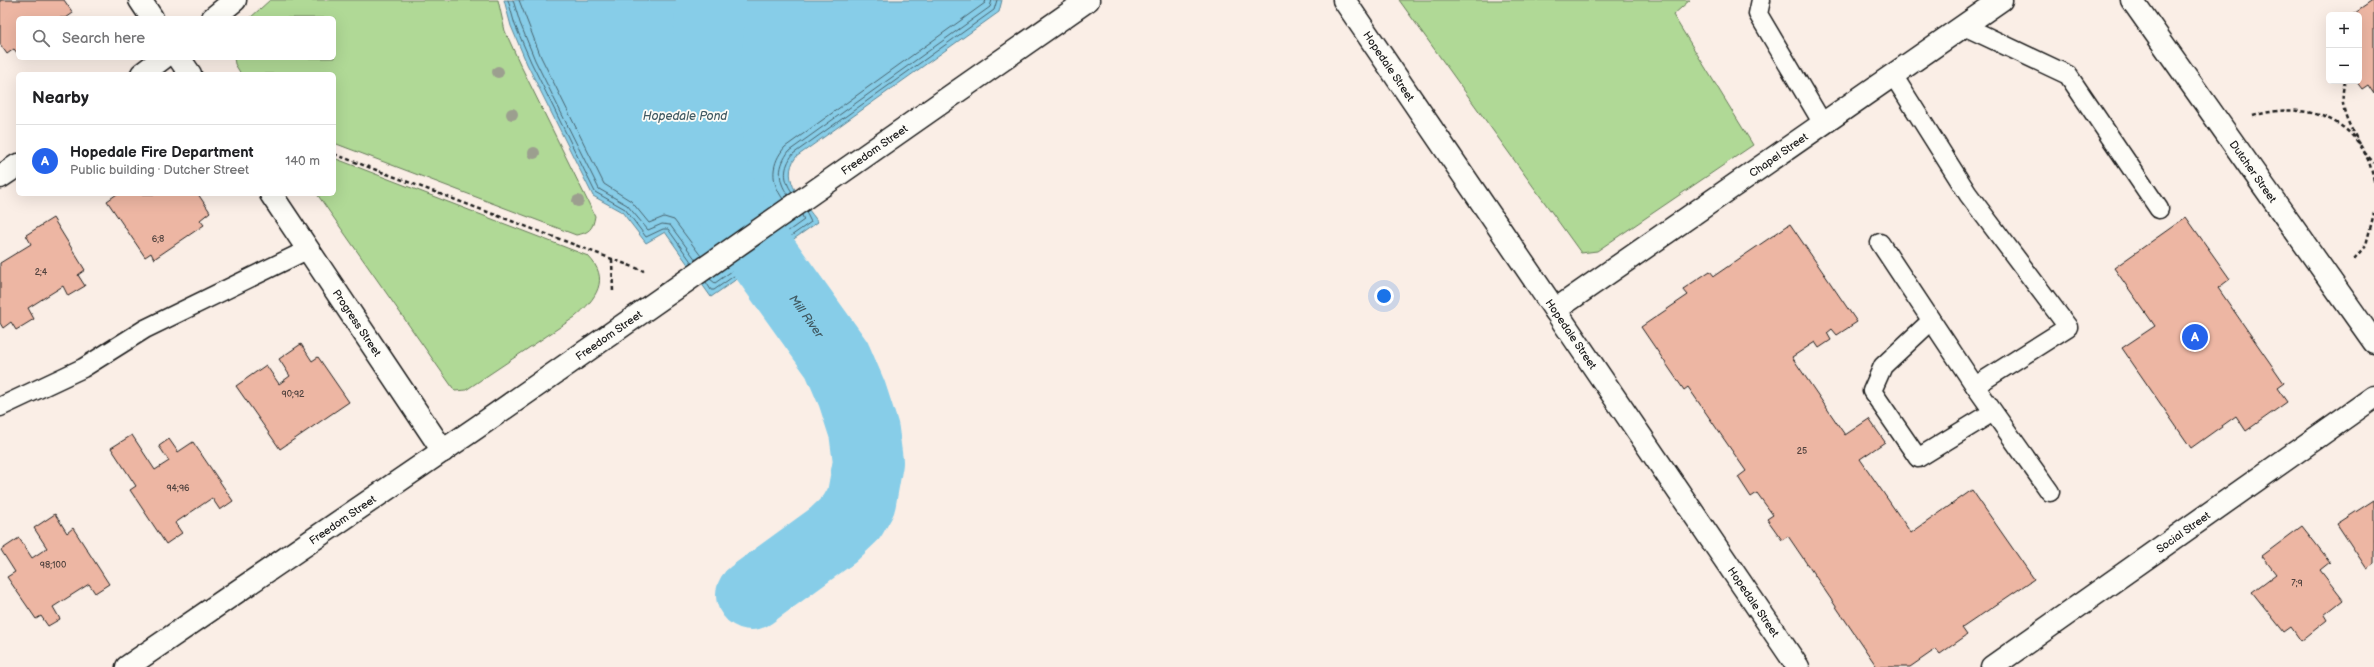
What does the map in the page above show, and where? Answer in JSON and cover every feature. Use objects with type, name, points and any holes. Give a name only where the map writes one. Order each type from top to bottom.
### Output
[{"type":"street","points":[[140,0],[151,16]]},
{"type":"street","points":[[215,16],[235,0]]},
{"type":"street","name":"Freedom Street","points":[[127,667],[443,451],[1088,0]]},
{"type":"street","name":"Hopedale Street","points":[[1344,0],[1798,667]]},
{"type":"street","name":"Chapel Street","points":[[1555,310],[2001,0]]},
{"type":"street","name":"Dutcher Street","points":[[2132,0],[2374,342]]},
{"type":"street","points":[[145,72],[160,60]]},
{"type":"street","points":[[180,60],[189,72]]},
{"type":"street","points":[[0,177],[16,166]]},
{"type":"street","name":"Progress Street","points":[[272,196],[443,451]]},
{"type":"street","name":"Social Street","points":[[1992,667],[2374,397]]},
{"type":"lane","points":[[1761,0],[1758,14],[1822,124]]},
{"type":"lane","points":[[1964,26],[2068,75],[2159,209]]},
{"type":"lane","points":[[1893,75],[1968,194],[2068,327],[1975,386]]},
{"type":"lane","points":[[1880,243],[1975,386],[2050,492]]},
{"type":"lane","points":[[0,407],[83,368],[145,329],[309,250]]},
{"type":"lane","points":[[1931,321],[1883,366],[1872,391],[1918,458],[1994,412]]},
{"type":"path","points":[[2345,84],[2343,99],[2346,119],[2372,172],[2374,182]]},
{"type":"path","points":[[2246,118],[2271,111],[2297,109],[2329,118],[2344,128],[2374,163]]},
{"type":"path","points":[[336,155],[652,274]]},
{"type":"path","points":[[2353,261],[2366,246],[2374,213]]},
{"type":"path","points":[[612,259],[613,299]]},
{"type":"green space","points":[[270,0],[498,0],[505,31],[595,216],[592,227],[587,232],[576,235],[336,144],[336,72],[240,72],[234,60],[336,60],[336,16],[252,16]]},
{"type":"green space","points":[[1399,0],[1690,0],[1673,15],[1753,145],[1597,251],[1581,253]]},
{"type":"green space","points":[[336,159],[588,256],[595,264],[599,273],[600,281],[594,296],[583,310],[575,317],[466,390],[455,391],[318,196],[336,196]]},
{"type":"water","name":"Hopedale Pond","points":[[504,0],[1002,0],[999,12],[796,157],[791,166],[790,174],[795,191],[818,222],[711,297],[665,232],[646,243],[622,212],[593,196],[527,64],[511,26]]},
{"type":"building","points":[[0,0],[64,0],[73,13],[69,16],[16,16],[16,52],[14,49],[7,54],[0,44]]},
{"type":"building","points":[[2374,0],[2374,94],[2368,85],[2362,89],[2358,84],[2362,84],[2362,12],[2356,12]]},
{"type":"building","points":[[114,196],[199,196],[210,212],[200,220],[204,225],[154,259],[151,253],[145,257],[107,201]]},
{"type":"building","points":[[2186,217],[2230,279],[2218,288],[2284,383],[2277,388],[2287,402],[2246,431],[2236,416],[2191,448],[2122,348],[2155,326],[2114,268]]},
{"type":"building","points":[[53,218],[85,270],[78,275],[85,286],[68,296],[63,286],[28,308],[34,319],[16,330],[11,322],[3,328],[0,323],[0,263],[31,244],[26,235]]},
{"type":"building","points":[[1790,224],[1857,322],[1837,335],[1832,329],[1827,333],[1831,340],[1819,348],[1815,342],[1792,357],[1845,435],[1869,419],[1885,442],[1860,459],[1911,533],[1972,490],[2034,579],[1962,628],[1967,635],[1940,654],[1936,649],[1910,667],[1877,667],[1788,536],[1782,540],[1767,519],[1773,515],[1757,493],[1751,497],[1738,477],[1746,471],[1688,387],[1684,390],[1641,327],[1688,295],[1683,289],[1710,271],[1714,276]]},
{"type":"building","points":[[301,344],[312,361],[318,357],[349,402],[280,449],[236,386],[266,365],[279,384],[290,376],[279,359]]},
{"type":"building","points":[[132,435],[155,470],[169,461],[159,446],[169,439],[178,452],[193,442],[233,501],[220,510],[212,498],[175,523],[182,533],[166,544],[130,490],[136,486],[111,448]]},
{"type":"building","points":[[2374,500],[2374,564],[2367,569],[2337,524]]},
{"type":"building","points":[[55,514],[67,533],[73,528],[109,584],[95,593],[89,584],[53,607],[60,619],[48,626],[41,616],[36,619],[7,577],[15,572],[1,550],[19,538],[32,558],[47,548],[34,528]]},
{"type":"building","points":[[2302,526],[2330,562],[2320,570],[2343,600],[2324,615],[2327,620],[2301,641],[2291,627],[2284,632],[2252,592],[2276,574],[2262,556]]},
{"type":"waterway","name":"Mill River","points":[[711,0],[705,83],[705,109],[707,135],[712,161],[720,187],[733,214],[837,359],[852,394],[864,431],[868,462],[861,501],[852,517],[832,536],[751,595]]},
{"type":"place","name":"Hopedale Fire Department","points":[[2195,337]]}]
